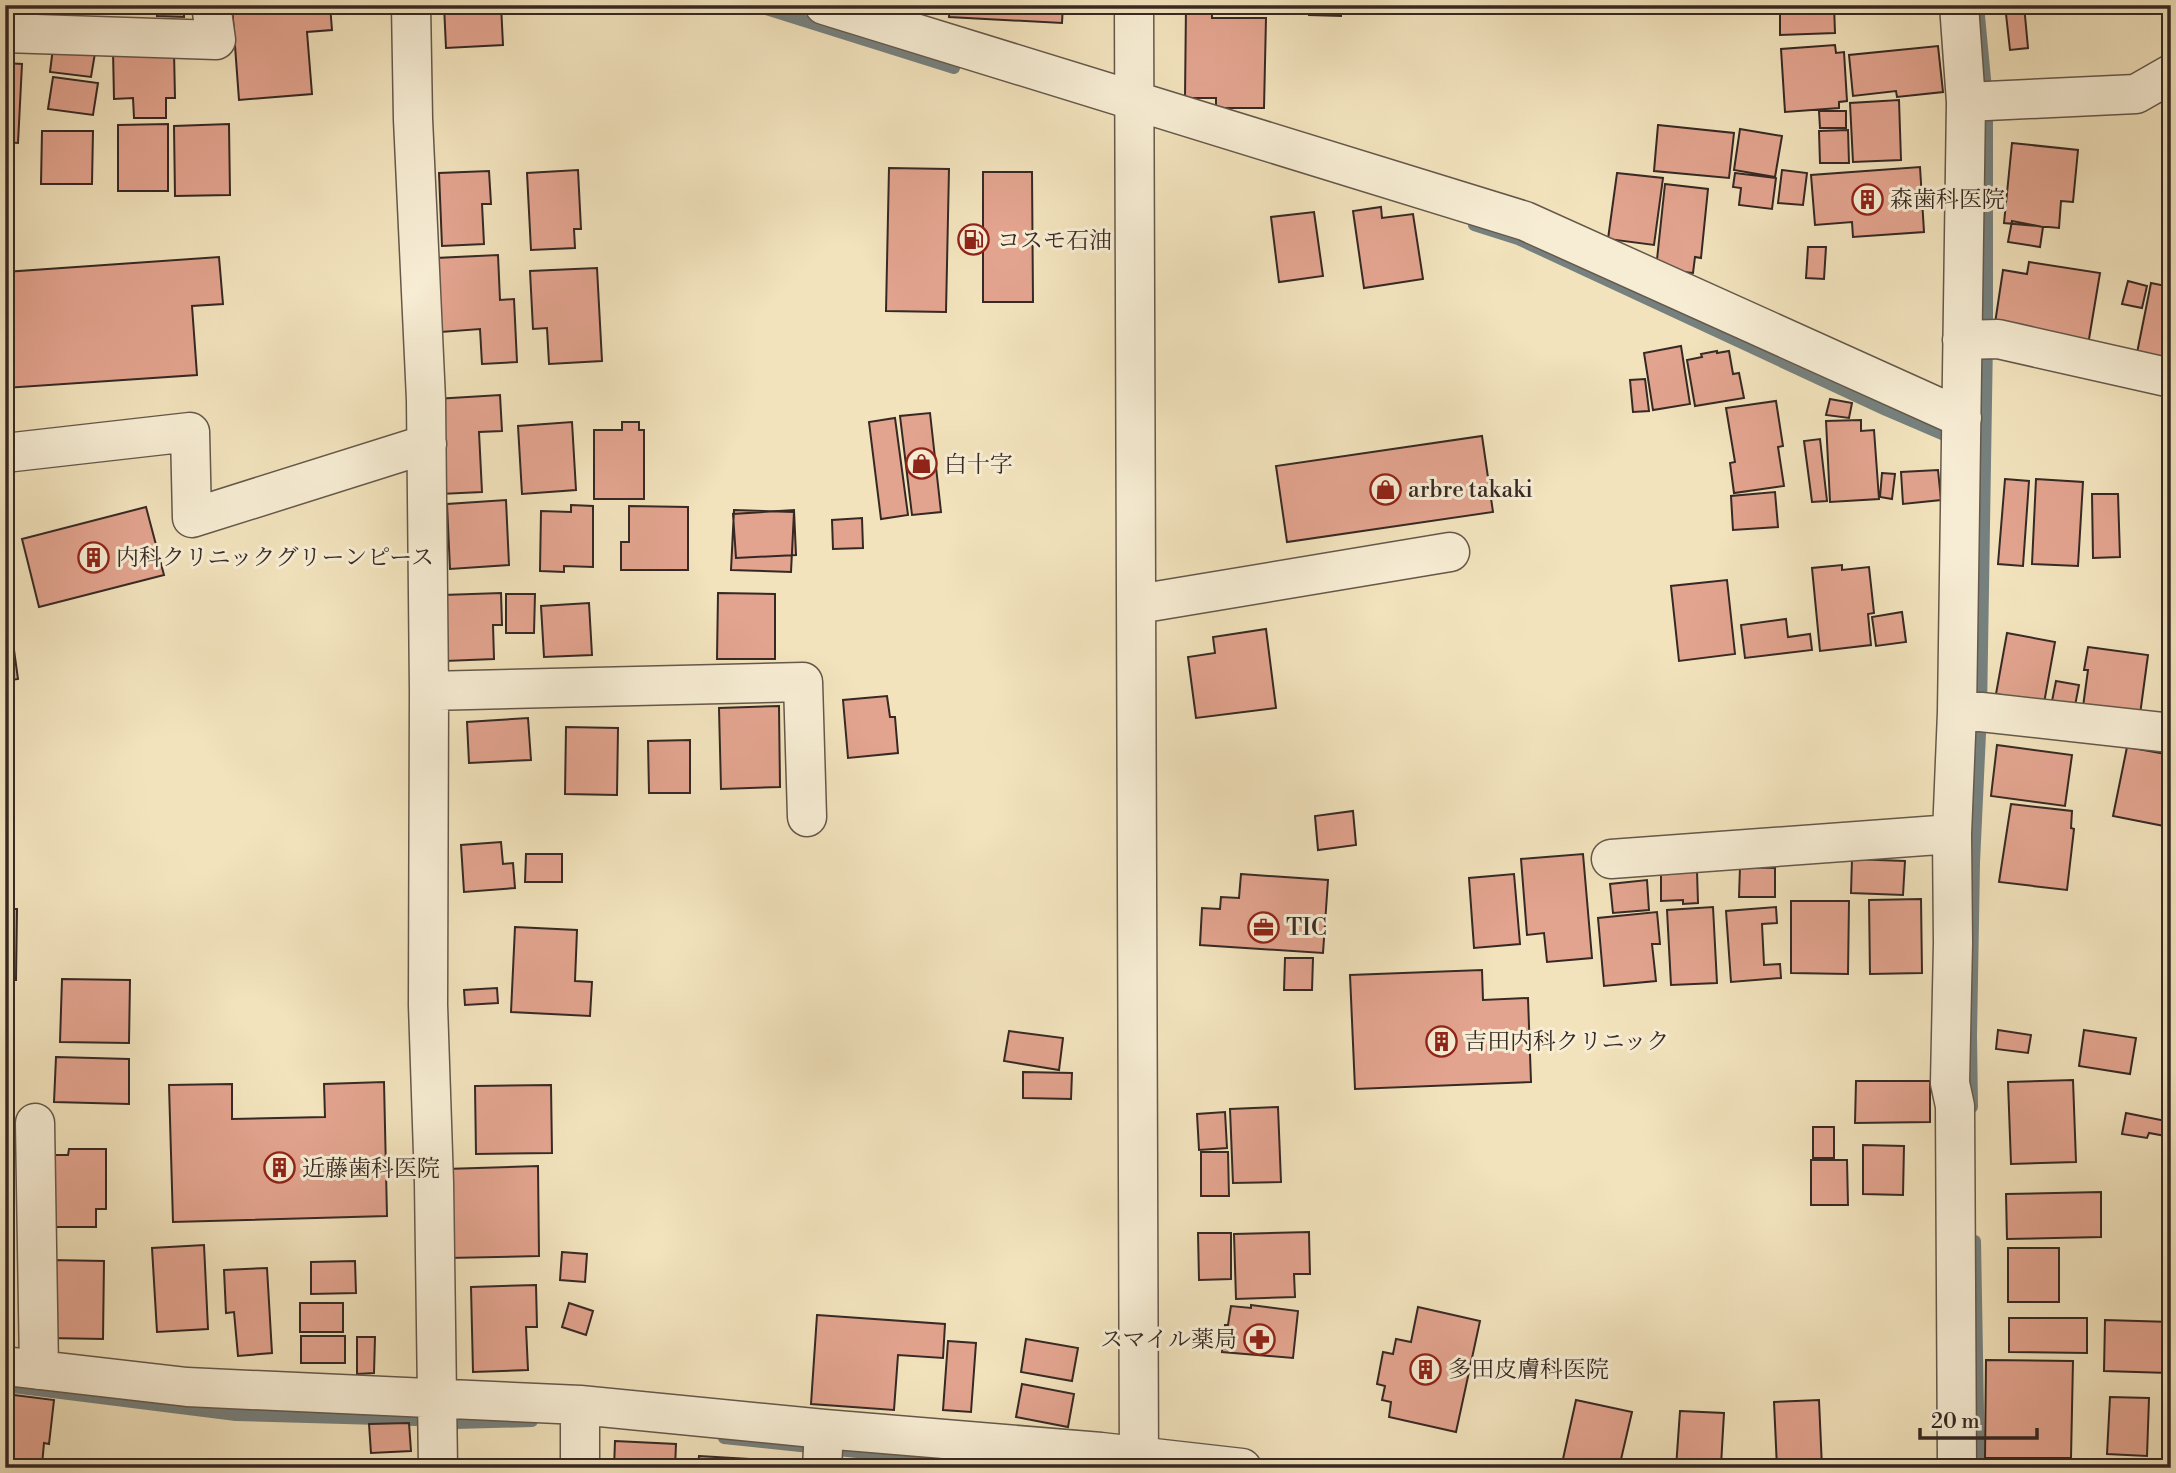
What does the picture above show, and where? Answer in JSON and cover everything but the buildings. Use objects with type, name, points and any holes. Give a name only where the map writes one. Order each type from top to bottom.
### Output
[{"type":"street","points":[[5,33],[215,40],[211,5]]},
{"type":"street","points":[[411,5],[413,119],[427,444],[428,993],[438,1468]]},
{"type":"street","points":[[824,5],[1525,221],[1961,433]]},
{"type":"street","points":[[1134,5],[1139,1462]]},
{"type":"street","points":[[1957,1468],[1955,1107],[1950,1083],[1952,834],[1957,712],[1961,433],[1979,339],[1979,102],[1959,5]]},
{"type":"street","points":[[1979,102],[2136,94],[2171,74]]},
{"type":"street","points":[[1979,339],[2171,378]]},
{"type":"street","points":[[5,453],[190,432],[192,518],[427,444]]},
{"type":"street","points":[[1138,604],[1450,552]]},
{"type":"street","points":[[429,691],[803,682],[807,817]]},
{"type":"street","points":[[1957,712],[1981,712],[2171,733]]},
{"type":"street","points":[[1611,859],[1952,834]]},
{"type":"street","points":[[35,1123],[22,1368],[187,1387],[437,1399],[580,1430],[823,1449],[1241,1468]]},
{"type":"waterway","points":[[753,5],[954,68]]},
{"type":"waterway","points":[[1972,1107],[1974,863],[1981,712],[1987,340],[1987,100],[1979,16]]},
{"type":"waterway","points":[[1474,225],[1518,239],[1956,440]]},
{"type":"waterway","points":[[1975,1241],[1979,1468]]},
{"type":"waterway","points":[[5,1386],[236,1415],[416,1420]]},
{"type":"waterway","points":[[455,1423],[532,1421]]},
{"type":"waterway","points":[[724,1438],[1008,1468]]},
{"type":"place","name":"森歯科医院","points":[[1867,199]]},
{"type":"place","name":"コスモ石油","points":[[974,240]]},
{"type":"place","name":"白十字","points":[[921,464]]},
{"type":"place","name":"arbre takaki","points":[[1385,489]]},
{"type":"place","name":"内科クリニックグリーンピース","points":[[93,557]]},
{"type":"place","name":"TIC","points":[[1263,927]]},
{"type":"place","name":"吉田内科クリニック","points":[[1441,1041]]},
{"type":"place","name":"近藤歯科医院","points":[[279,1168]]},
{"type":"place","name":"スマイル薬局","points":[[1260,1339]]},
{"type":"place","name":"多田皮膚科医院","points":[[1425,1369]]}]
